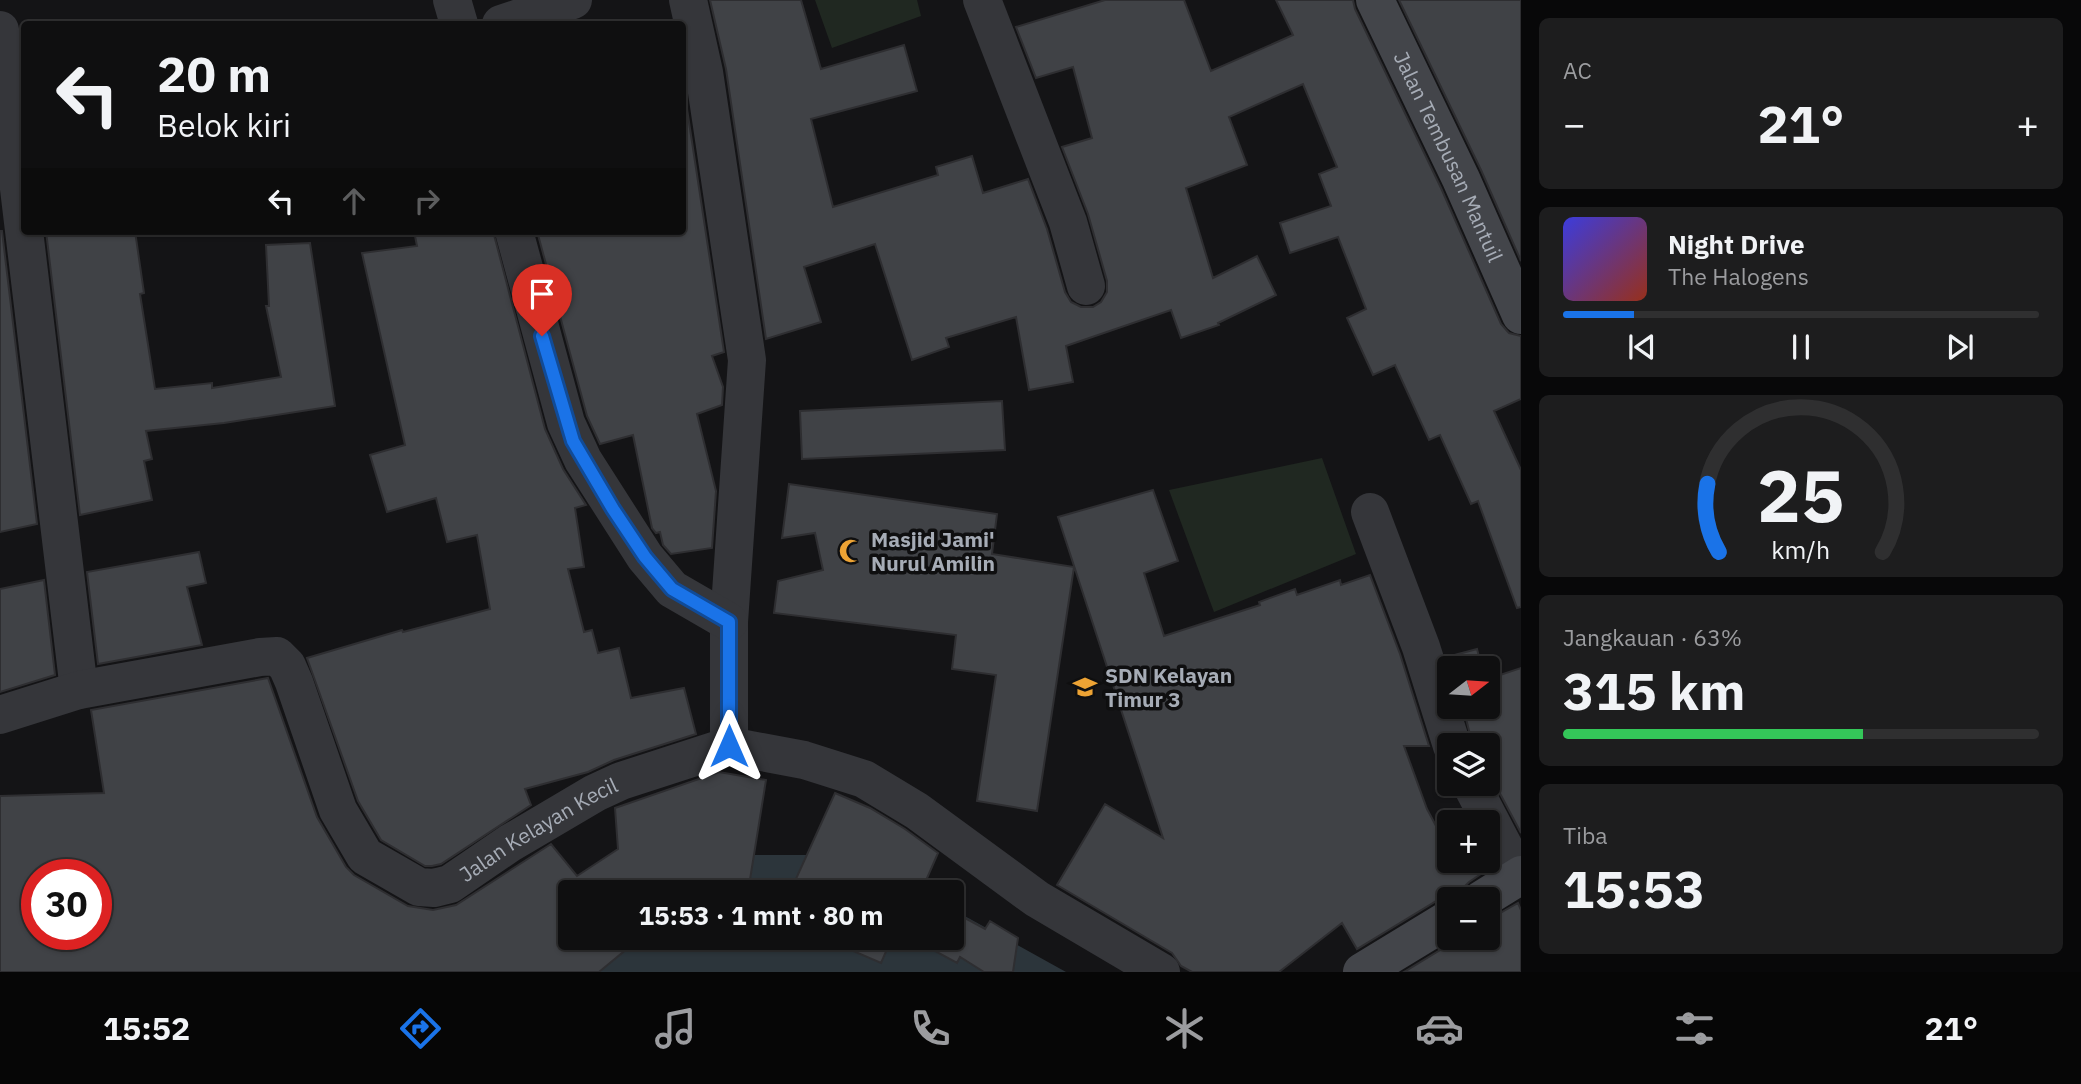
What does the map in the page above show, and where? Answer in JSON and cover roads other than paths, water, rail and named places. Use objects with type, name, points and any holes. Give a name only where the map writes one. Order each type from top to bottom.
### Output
[{"type":"street","points":[[452,0],[457,21]]},
{"type":"street","points":[[510,21],[573,0]]},
{"type":"street","points":[[688,0],[704,72],[747,360],[729,622],[729,746]]},
{"type":"street","points":[[982,0],[1068,222],[1086,286]]},
{"type":"street","name":"Jalan Tembusan Mantuil","points":[[1375,0],[1461,179],[1521,315]]},
{"type":"street","points":[[0,30],[21,205]]},
{"type":"street","points":[[25,235],[79,690]]},
{"type":"street","points":[[515,235],[566,423],[583,460],[645,557],[672,589],[729,622]]},
{"type":"street","points":[[1370,512],[1421,648],[1448,733]]},
{"type":"street","name":"Jalan Kelayan Kecil","points":[[0,715],[79,690],[277,656],[287,666],[294,682],[338,810],[365,856],[419,887],[434,888],[450,884],[510,843],[595,793],[621,781],[729,746],[804,760],[864,779],[917,811],[1037,899],[1161,972]]},
{"type":"street","points":[[1477,796],[1520,875],[1500,888]]},
{"type":"street","points":[[1362,972],[1437,926]]},
{"type":"place","name":"Masjid Jami' Nurul Amilin","points":[[851,551]]},
{"type":"place","name":"SDN Kelayan Timur 3","points":[[1085,687]]}]
